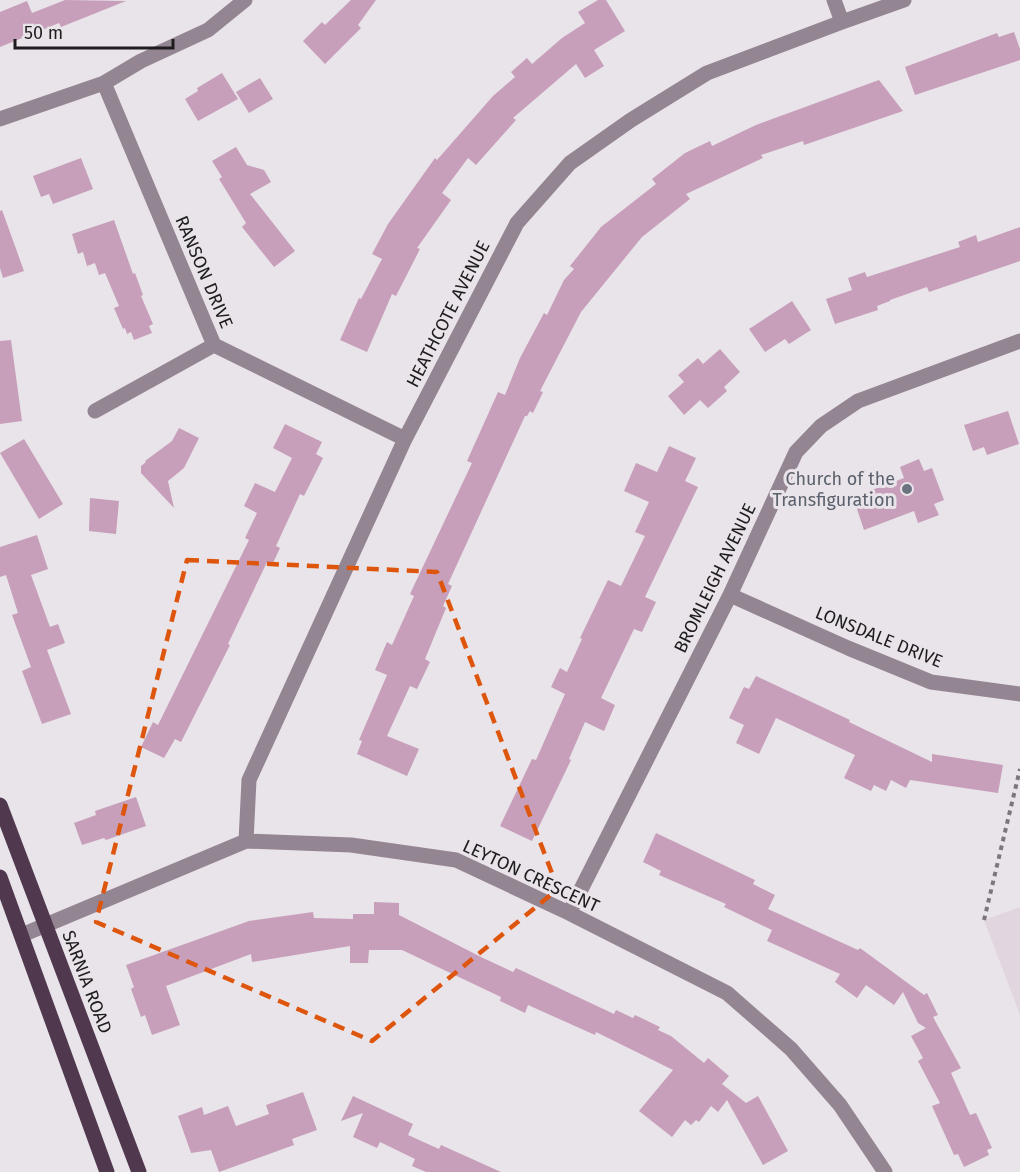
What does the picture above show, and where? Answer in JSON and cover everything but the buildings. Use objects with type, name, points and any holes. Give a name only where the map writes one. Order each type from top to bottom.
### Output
[{"type":"main road","name":"SARNIA ROAD","points":[[0,805],[139,1172]]},
{"type":"main road","points":[[0,877],[107,1172]]},
{"type":"street","points":[[0,119],[104,83],[141,61],[208,30],[245,0]]},
{"type":"street","points":[[834,0],[842,22]]},
{"type":"street","name":"HEATHCOTE AVENUE","points":[[246,841],[249,780],[405,439],[517,223],[570,163],[631,120],[707,74],[904,0]]},
{"type":"street","name":"RANSON DRIVE","points":[[104,83],[214,345],[405,439]]},
{"type":"street","name":"BROMLEIGH AVENUE","points":[[569,914],[730,595],[796,452],[821,426],[858,401],[1020,341]]},
{"type":"street","points":[[95,411],[214,345]]},
{"type":"street","name":"LONSDALE DRIVE","points":[[730,595],[931,682],[1020,694]]},
{"type":"street","name":"LEYTON CRESCENT","points":[[22,935],[246,841],[351,845],[456,860],[727,993],[791,1049],[840,1105],[885,1172]]},
{"type":"path","points":[[984,920],[1020,770]]},
{"type":"highlighted area","points":[[187,560],[437,572],[558,889],[372,1041],[96,922]]},
{"type":"shaded area","points":[[1020,907],[1020,1015],[984,920]]},
{"type":"place","name":"Church of the Transfiguration","points":[[907,489]]}]
